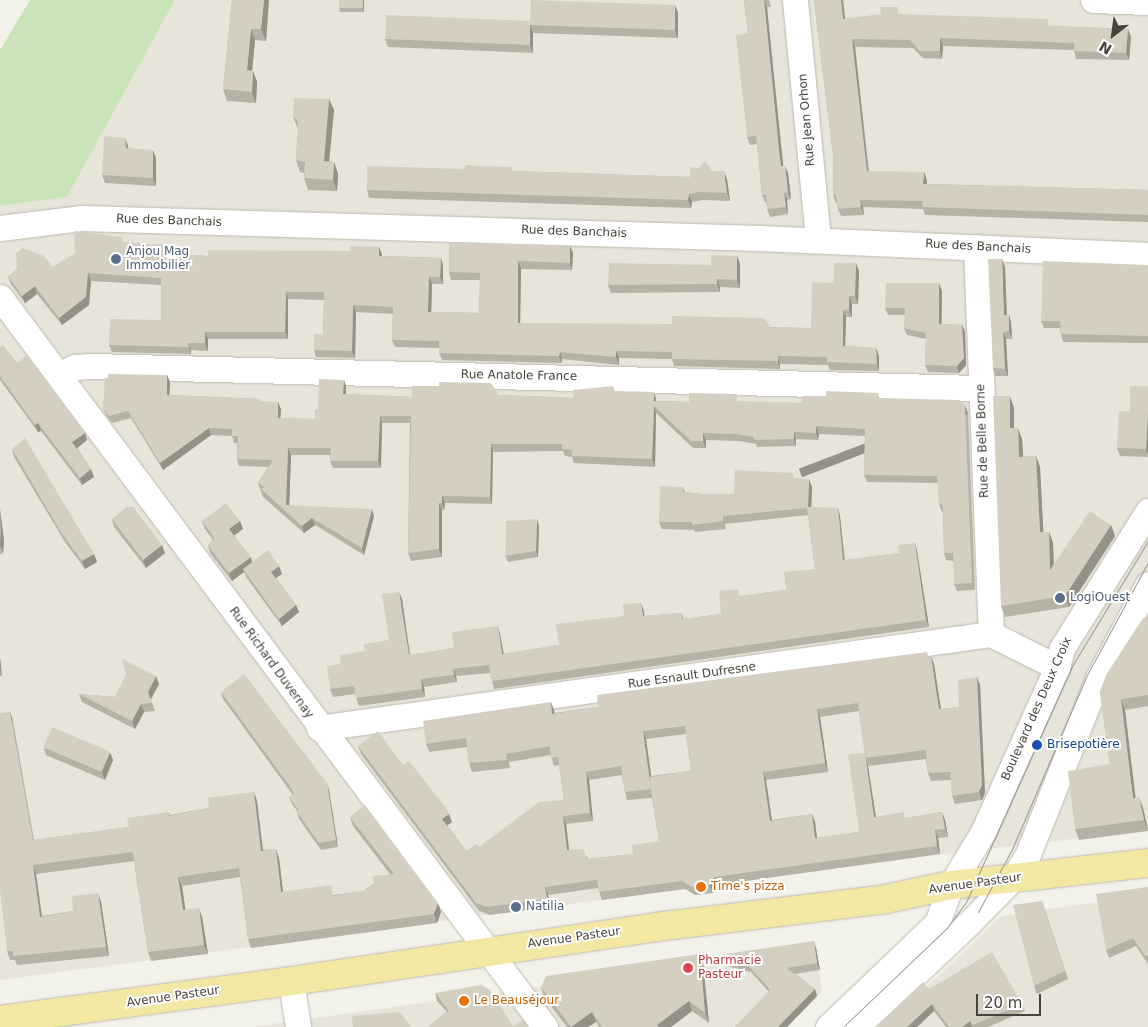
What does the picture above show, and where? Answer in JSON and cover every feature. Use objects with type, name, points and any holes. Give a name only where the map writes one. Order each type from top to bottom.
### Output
[{"type":"main road","name":"Avenue Pasteur","points":[[0,1020],[886,898],[951,885],[1148,863]]},
{"type":"street","name":"Rue Jean Orhon","points":[[796,0],[818,240]]},
{"type":"street","points":[[1093,0],[1148,2]]},
{"type":"street","name":"Rue des Banchais","points":[[0,228],[82,218],[818,240],[1148,255]]},
{"type":"street","name":"Rue de Belle Borne","points":[[976,247],[991,634]]},
{"type":"street","name":"Rue Richard Duvernay","points":[[0,297],[319,728],[545,1027]]},
{"type":"street","name":"Rue Anatole France","points":[[59,375],[75,368],[91,366],[981,388]]},
{"type":"street","name":"Boulevard des Deux Croix","points":[[828,1027],[937,923],[951,885],[983,832],[1057,668],[1062,648],[1148,511]]},
{"type":"street","points":[[859,1027],[1012,878],[1028,854],[1098,678],[1140,609],[1148,584]]},
{"type":"street","points":[[991,634],[1057,668]]},
{"type":"street","name":"Rue Esnault Dufresne","points":[[319,728],[991,634]]},
{"type":"street","points":[[291,981],[298,1027]]},
{"type":"shaded area","points":[[175,0],[1148,0],[1148,830],[938,855],[0,980],[0,206],[67,197]]},
{"type":"shaded area","points":[[1148,895],[1148,1027],[885,1027],[1001,916]]},
{"type":"shaded area","points":[[816,948],[822,992],[787,1027],[251,1027]]},
{"type":"green space","points":[[30,0],[175,0],[67,197],[0,206],[0,50]]},
{"type":"building","points":[[232,0],[264,0],[261,29],[251,29],[247,70],[253,71],[252,92],[223,89]]},
{"type":"building","points":[[339,0],[363,0],[363,8],[339,8]]},
{"type":"building","points":[[531,0],[675,5],[675,30],[530,25],[530,45],[385,39],[386,15],[530,21]]},
{"type":"building","points":[[744,0],[764,0],[781,166],[785,166],[788,192],[784,193],[786,207],[767,209],[766,195],[762,195],[756,136],[747,137],[736,35],[748,33]]},
{"type":"building","points":[[814,0],[841,0],[843,19],[881,14],[880,7],[898,7],[898,14],[1048,19],[1048,26],[1128,29],[1126,53],[1074,51],[1074,43],[940,38],[940,51],[920,51],[910,40],[852,39],[867,171],[924,172],[923,184],[1148,190],[1148,215],[922,207],[923,201],[860,200],[861,207],[838,209],[836,195],[833,195],[833,155]]},
{"type":"building","points":[[294,98],[329,99],[324,161],[334,162],[333,180],[304,178],[305,162],[296,160],[298,121],[293,117]]},
{"type":"building","points":[[104,136],[125,138],[126,148],[153,150],[153,178],[102,175]]},
{"type":"building","points":[[705,161],[712,171],[724,171],[727,193],[700,192],[689,194],[688,200],[367,190],[367,166],[465,169],[465,165],[512,167],[512,171],[690,177],[690,167],[699,168]]},
{"type":"building","points":[[74,231],[122,237],[122,242],[170,245],[170,254],[208,256],[208,250],[350,251],[350,246],[379,247],[379,256],[441,258],[440,277],[429,277],[428,312],[479,313],[480,273],[449,272],[449,242],[570,246],[570,263],[518,261],[518,323],[672,324],[672,316],[764,318],[771,328],[811,328],[812,282],[833,283],[834,263],[856,263],[855,296],[849,296],[849,310],[843,310],[843,346],[876,348],[877,364],[827,362],[827,357],[778,356],[778,361],[672,359],[672,352],[616,351],[616,357],[560,352],[559,356],[439,353],[439,341],[392,340],[393,307],[353,305],[352,351],[314,350],[314,334],[323,334],[324,292],[286,292],[285,332],[205,332],[205,343],[188,343],[189,347],[109,345],[110,319],[161,320],[161,278],[88,273],[86,297],[59,318],[35,286],[22,296],[8,276],[17,269],[16,253],[23,248],[44,256],[53,267],[75,253]]},
{"type":"building","points":[[711,255],[737,256],[737,280],[717,279],[717,284],[608,285],[609,263],[711,265]]},
{"type":"building","points":[[988,259],[1002,259],[1004,315],[1009,315],[1009,331],[1003,332],[1005,369],[993,368]]},
{"type":"building","points":[[1043,261],[1148,265],[1148,336],[1061,334],[1060,321],[1041,321]]},
{"type":"building","points":[[886,283],[939,283],[939,324],[962,325],[964,358],[957,366],[925,365],[926,333],[904,328],[905,308],[885,308]]},
{"type":"building","points":[[3,345],[17,363],[27,355],[85,433],[72,442],[91,469],[80,478],[38,423],[35,425],[0,376],[0,347]]},
{"type":"building","points":[[108,374],[167,375],[167,395],[259,399],[259,401],[278,402],[278,418],[315,419],[315,409],[318,409],[319,379],[344,380],[343,394],[412,397],[412,386],[439,386],[439,382],[491,383],[499,395],[573,398],[573,390],[613,386],[615,391],[654,392],[654,401],[689,402],[689,393],[737,394],[737,401],[802,403],[802,396],[826,396],[826,391],[878,393],[878,398],[959,400],[965,405],[972,583],[954,584],[953,553],[944,553],[943,505],[939,504],[937,476],[864,475],[865,429],[816,426],[816,433],[794,432],[794,439],[754,440],[754,437],[736,434],[703,433],[703,441],[691,441],[654,406],[652,459],[572,456],[572,450],[562,449],[562,444],[491,444],[490,497],[442,496],[442,503],[439,503],[439,549],[408,553],[411,416],[380,416],[378,461],[330,461],[331,448],[288,448],[286,505],[372,509],[362,548],[312,518],[302,526],[261,489],[264,487],[258,483],[273,460],[237,459],[238,436],[232,436],[232,429],[209,428],[160,463],[128,411],[109,416],[103,408],[105,378],[108,378]]},
{"type":"building","points":[[1130,386],[1148,386],[1146,449],[1117,448],[1119,411],[1130,412]]},
{"type":"building","points":[[993,396],[1010,396],[1010,428],[1018,428],[1019,457],[1036,456],[1040,532],[1049,532],[1050,570],[1090,511],[1111,525],[1065,596],[1001,606]]},
{"type":"building","points":[[25,438],[94,554],[82,561],[62,534],[12,449]]},
{"type":"building","points":[[735,470],[793,473],[793,478],[809,479],[808,507],[838,508],[843,560],[899,553],[898,545],[915,543],[926,620],[492,681],[489,665],[453,669],[454,675],[421,679],[422,689],[356,698],[354,686],[330,689],[327,666],[341,664],[340,655],[365,651],[364,644],[389,640],[382,594],[399,592],[409,655],[454,648],[452,632],[498,626],[502,654],[559,645],[556,624],[624,616],[623,604],[641,603],[643,616],[681,613],[682,619],[721,614],[719,591],[738,589],[739,596],[786,590],[784,572],[815,569],[807,508],[723,516],[723,521],[692,525],[692,522],[659,522],[660,486],[683,487],[683,492],[701,494],[734,494]]},
{"type":"building","points":[[226,503],[240,521],[229,529],[251,557],[229,573],[208,545],[215,539],[202,521]]},
{"type":"building","points":[[126,507],[133,507],[162,545],[143,560],[112,519]]},
{"type":"building","points":[[537,519],[536,551],[505,556],[506,521]]},
{"type":"building","points":[[268,550],[279,566],[271,572],[296,605],[279,619],[243,569]]},
{"type":"building","points":[[1148,617],[1148,695],[1121,699],[1133,798],[1139,797],[1144,820],[1075,829],[1068,771],[1110,764],[1100,692],[1106,675],[1143,618]]},
{"type":"building","points":[[927,652],[928,656],[931,656],[939,709],[959,707],[958,680],[977,677],[982,785],[979,792],[952,796],[950,772],[928,773],[926,750],[866,758],[874,817],[904,812],[905,818],[942,812],[945,829],[935,830],[937,846],[715,877],[710,885],[692,887],[682,881],[599,892],[597,880],[545,887],[547,899],[487,907],[476,903],[358,746],[378,731],[403,765],[409,761],[446,808],[449,814],[442,819],[466,851],[476,844],[479,847],[539,802],[564,800],[558,757],[551,758],[550,746],[506,754],[507,760],[469,763],[466,738],[426,744],[423,721],[551,702],[552,714],[598,707],[597,695]],"holes":[[[858,703],[864,753],[848,754],[859,832],[815,838],[812,814],[770,821],[763,772],[825,763],[817,709]],[[685,726],[691,771],[649,777],[643,731]],[[621,766],[625,792],[651,789],[659,841],[632,845],[633,854],[586,859],[584,849],[567,850],[563,816],[590,813],[586,772]]]},
{"type":"building","points":[[122,659],[156,676],[148,692],[152,703],[141,704],[132,721],[79,694],[115,697],[126,674]]},
{"type":"building","points":[[244,674],[327,783],[336,840],[319,843],[289,797],[294,794],[291,788],[221,692]]},
{"type":"building","points":[[10,712],[33,840],[129,827],[127,818],[169,812],[169,816],[209,808],[208,798],[254,792],[261,851],[276,849],[281,892],[331,885],[333,896],[363,891],[374,885],[373,876],[394,874],[350,817],[365,805],[438,903],[434,914],[248,939],[239,868],[178,877],[183,910],[199,908],[204,945],[148,952],[133,852],[33,865],[40,917],[73,911],[72,896],[98,893],[106,947],[13,956],[13,951],[7,951],[0,889],[0,713]]},
{"type":"building","points":[[52,727],[110,752],[101,772],[43,747]]},
{"type":"building","points":[[1148,887],[1148,955],[1145,956],[1133,938],[1106,950],[1096,894]]},
{"type":"building","points":[[1042,901],[1065,971],[1034,986],[1013,905]]},
{"type":"building","points":[[814,941],[817,963],[787,968],[815,989],[778,1027],[735,1027],[770,990],[748,965],[712,956]]},
{"type":"building","points":[[992,952],[1022,1004],[973,1025],[970,1021],[962,1027],[949,1027],[932,1004],[907,1027],[875,1027],[923,982],[929,989]]},
{"type":"building","points":[[700,954],[705,1013],[689,1001],[657,1025],[659,1027],[602,1027],[592,1012],[571,1027],[541,987],[546,976]]},
{"type":"building","points":[[481,985],[489,989],[513,1026],[523,1020],[528,1027],[428,1027],[449,1011],[435,993]]},
{"type":"building","points":[[400,1012],[411,1027],[353,1027],[352,1016]]},
{"type":"tram line","points":[[843,1027],[947,928],[967,900],[1072,666],[1148,541]]},
{"type":"tram line","points":[[978,912],[1012,849],[1087,675],[1148,562]]},
{"type":"place","name":"Anjou Mag Immobilier","points":[[116,259]]},
{"type":"place","name":"LogiOuest","points":[[1060,598]]},
{"type":"place","name":"Brisepotière","points":[[1037,745]]},
{"type":"place","name":"Time's pizza","points":[[701,887]]},
{"type":"place","name":"Natilia","points":[[516,907]]},
{"type":"place","name":"Pharmacie Pasteur","points":[[688,968]]},
{"type":"place","name":"Le Beauséjour","points":[[464,1001]]}]
